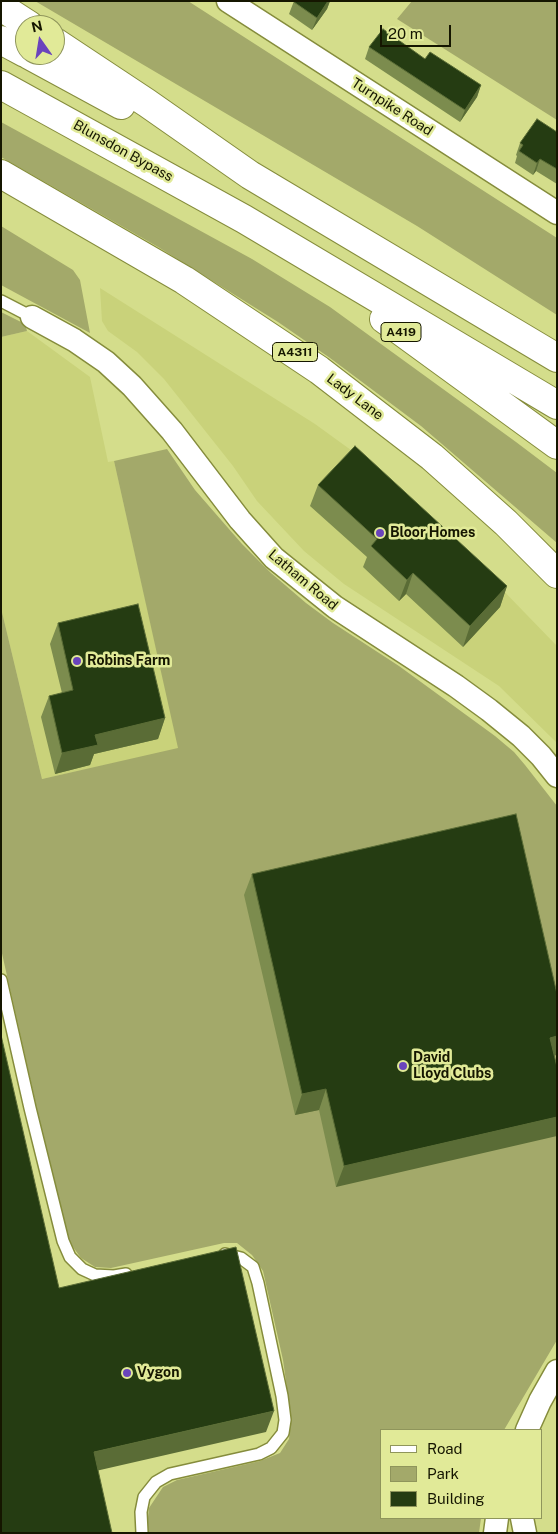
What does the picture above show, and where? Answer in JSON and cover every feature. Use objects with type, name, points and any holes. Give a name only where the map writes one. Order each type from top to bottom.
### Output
[{"type":"main road","points":[[1,7],[15,16]]},
{"type":"main road","points":[[1,40],[15,48]]},
{"type":"main road","points":[[65,49],[250,174]]},
{"type":"main road","points":[[48,65],[250,174],[557,358]]},
{"type":"main road","name":"Blunsdon Bypass","points":[[1,85],[244,219]]},
{"type":"main road","name":"Lady Lane","points":[[1,174],[184,280],[319,370],[438,463],[506,523],[557,574]]},
{"type":"main road","name":"A419","points":[[244,219],[557,405]]},
{"type":"main road","name":"A419","points":[[244,219],[557,445]]},
{"type":"street","name":"Turnpike Road","points":[[228,1],[557,213]]},
{"type":"street","name":"Latham Road","points":[[32,317],[74,340],[106,362],[132,386],[172,431],[240,520],[274,558],[335,607],[456,686],[489,710],[521,736],[557,776]]},
{"type":"street","points":[[527,1429],[557,1371]]},
{"type":"street","points":[[495,1533],[496,1519]]},
{"type":"street","points":[[522,1519],[525,1533]]},
{"type":"lane","points":[[1,301],[32,317]]},
{"type":"lane","points":[[1,980],[63,1241],[70,1257],[82,1269],[94,1275],[114,1276],[137,1272]]},
{"type":"lane","points":[[142,1533],[141,1512],[144,1497],[156,1482],[170,1474],[259,1454],[271,1448],[283,1433],[285,1420],[282,1396],[253,1267],[241,1258],[225,1254],[215,1256]]},
{"type":"shaded area","points":[[100,288],[315,424],[373,466],[463,549],[557,646],[557,743],[499,686],[344,584],[304,551],[257,501],[233,466],[164,379],[137,352],[108,331],[102,321]]},
{"type":"shaded area","points":[[27,331],[90,377],[108,462],[114,461],[179,749],[42,779],[1,608],[1,337]]},
{"type":"green space","points":[[35,1],[188,1],[557,238],[557,315],[417,226],[65,19],[65,15],[59,15]]},
{"type":"green space","points":[[412,1],[557,1],[557,120],[397,19]]},
{"type":"green space","points":[[1,122],[252,259],[330,307],[557,473],[557,543],[421,426],[330,358],[278,322],[158,247],[1,157]]},
{"type":"green space","points":[[1,226],[73,270],[80,280],[90,333],[1,285]]},
{"type":"green space","points":[[1,312],[25,324],[27,331],[1,337]]},
{"type":"green space","name":"David Lloyd Clubs","points":[[167,449],[195,490],[242,544],[271,573],[333,623],[399,666],[495,736],[514,752],[557,806],[557,1340],[505,1429],[380,1429],[380,1519],[481,1519],[479,1533],[148,1533],[149,1508],[163,1487],[177,1480],[260,1461],[280,1453],[289,1439],[291,1417],[283,1360],[263,1271],[252,1255],[237,1243],[224,1243],[111,1268],[95,1267],[81,1258],[70,1243],[62,1221],[1,949],[1,608],[42,779],[178,748],[114,461]]},
{"type":"building","points":[[294,1],[328,1],[317,18]]},
{"type":"building","points":[[383,29],[425,59],[430,52],[481,85],[465,110],[369,47]]},
{"type":"building","points":[[537,119],[557,132],[557,169],[540,159],[537,163],[519,151],[523,145],[520,143]]},
{"type":"building","name":"Bloor Homes","points":[[355,446],[507,586],[470,626],[413,573],[407,580],[371,546],[377,539],[318,485]]},
{"type":"building","points":[[138,604],[165,718],[95,735],[98,745],[62,753],[49,696],[73,690],[58,623]]},
{"type":"building","points":[[516,814],[557,994],[557,1036],[550,1038],[557,1067],[557,1117],[344,1166],[326,1089],[302,1094],[252,874]]},
{"type":"building","name":"Vygon","points":[[1,1035],[59,1288],[236,1247],[274,1411],[94,1452],[112,1533],[1,1533]]},
{"type":"place","name":"Bloor Homes","points":[[380,533]]},
{"type":"place","name":"Robins Farm","points":[[77,661]]},
{"type":"place","name":"David Lloyd Clubs","points":[[403,1066]]},
{"type":"place","name":"Vygon","points":[[127,1373]]}]
